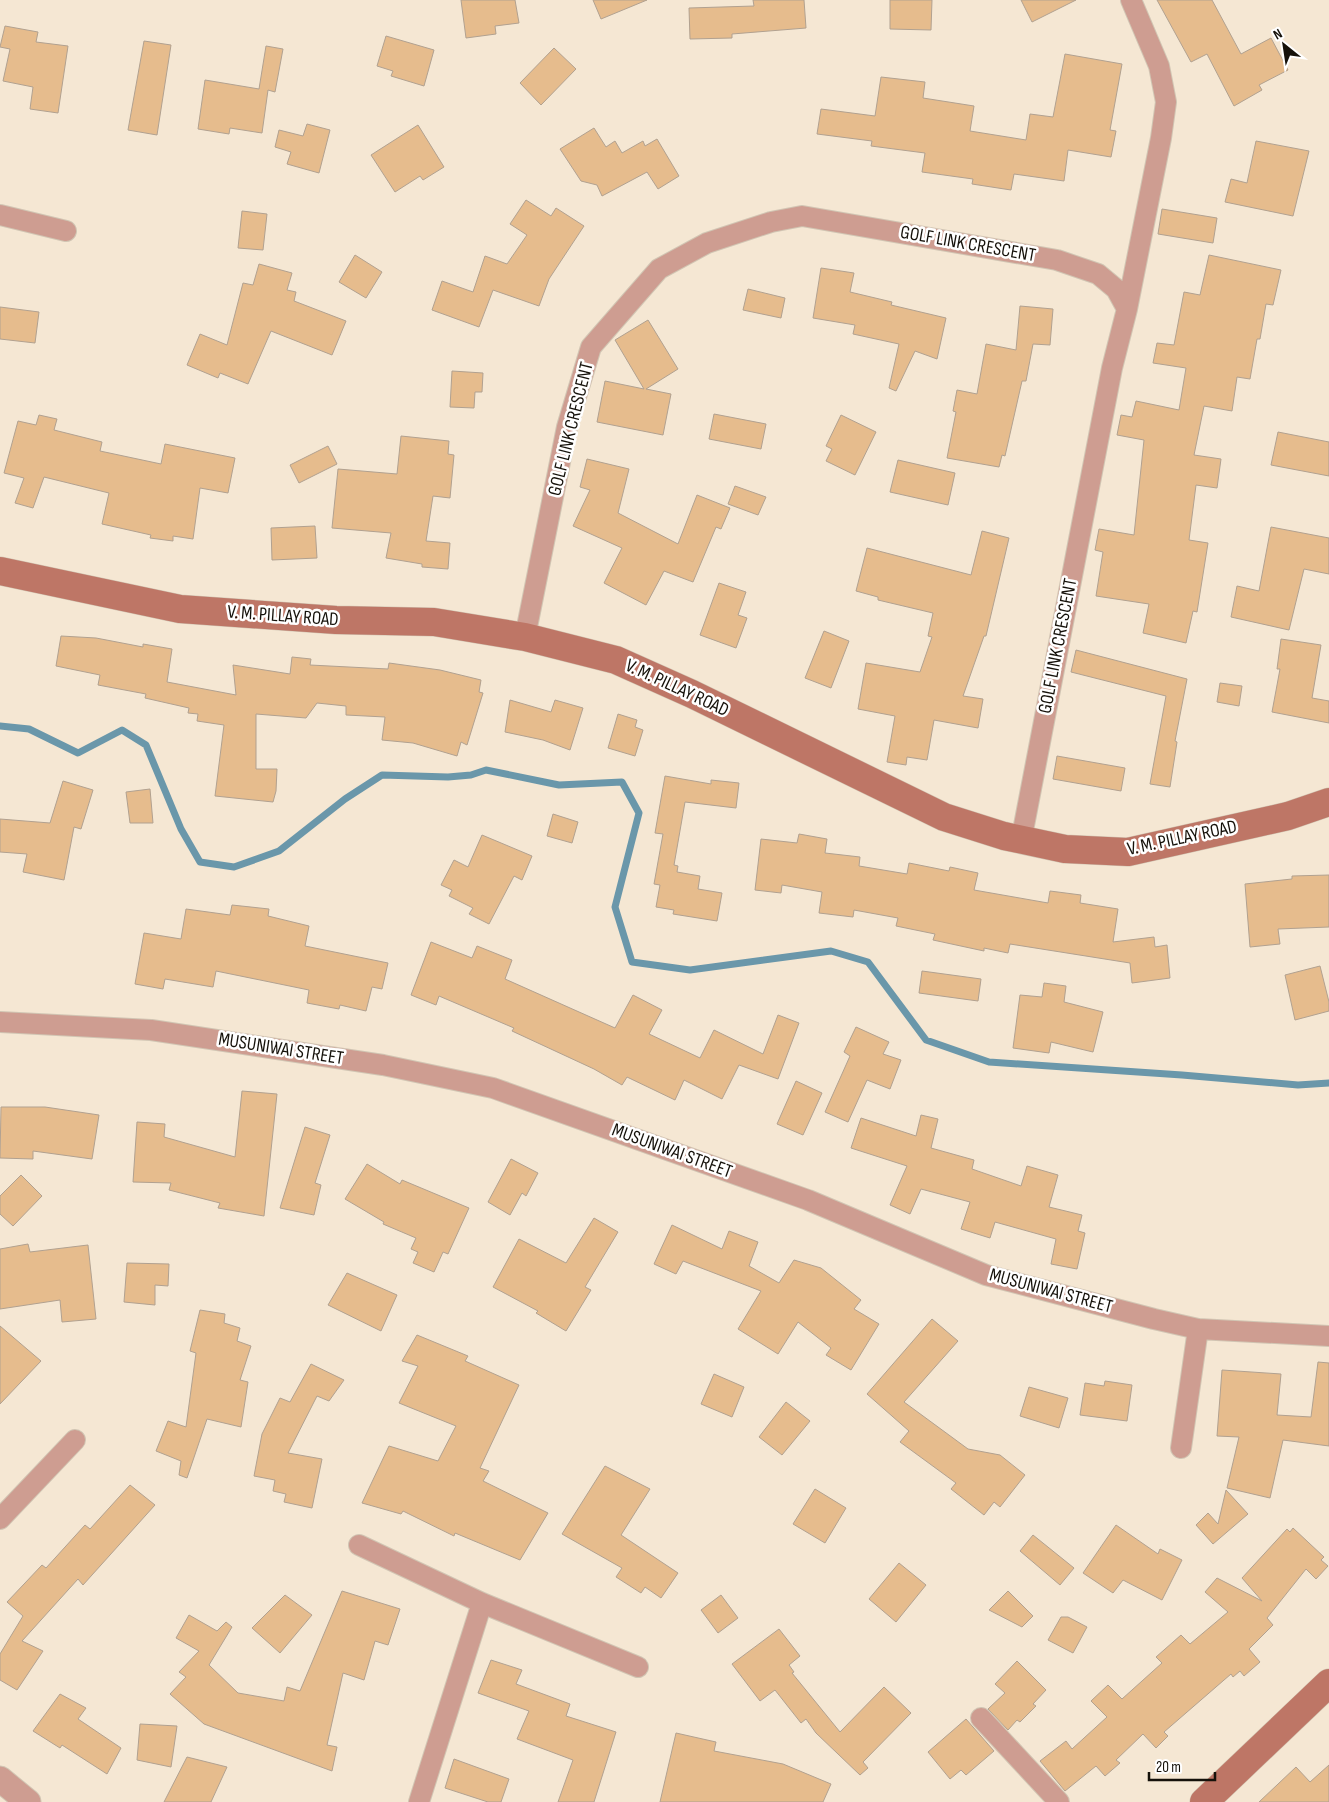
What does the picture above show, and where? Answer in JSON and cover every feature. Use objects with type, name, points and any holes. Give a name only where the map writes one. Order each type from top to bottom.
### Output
[{"type":"main road","name":"V. M. PILLAY ROAD","points":[[0,571],[180,609],[336,620],[434,622],[525,637],[616,660],[701,698],[899,797],[944,817],[1021,841],[1065,849],[1128,852],[1288,816],[1329,802]]},
{"type":"main road","points":[[1204,1802],[1329,1683]]},
{"type":"street","points":[[1127,309],[1162,138],[1166,102],[1159,66],[1131,0]]},
{"type":"street","points":[[0,215],[66,230]]},
{"type":"street","name":"GOLF LINK CRESCENT","points":[[525,637],[567,427],[591,347],[659,269],[707,243],[771,222],[802,216],[1056,260],[1098,274],[1116,289],[1127,309],[1112,368],[1021,841]]},
{"type":"street","name":"MUSUNIWAI STREET","points":[[0,1022],[151,1030],[383,1065],[493,1088],[808,1200],[986,1275],[1198,1329],[1329,1336]]},
{"type":"street","points":[[1181,1448],[1198,1329]]},
{"type":"street","points":[[0,1519],[75,1440]]},
{"type":"street","points":[[360,1545],[482,1603],[638,1667]]},
{"type":"street","points":[[419,1802],[482,1603]]},
{"type":"street","points":[[981,1718],[1059,1802]]},
{"type":"street","points":[[0,1779],[28,1802]]},
{"type":"building","points":[[461,0],[515,0],[519,23],[495,26],[496,34],[466,38]]},
{"type":"building","points":[[593,0],[647,0],[601,19]]},
{"type":"building","points":[[753,0],[804,0],[806,28],[732,34],[732,38],[690,39],[689,8],[754,6]]},
{"type":"building","points":[[890,0],[932,0],[931,30],[890,29]]},
{"type":"building","points":[[1021,0],[1076,0],[1032,22]]},
{"type":"building","points":[[1157,0],[1212,0],[1241,54],[1271,38],[1288,70],[1259,85],[1262,90],[1234,106],[1207,54],[1191,62]]},
{"type":"building","points":[[5,26],[38,32],[36,42],[68,46],[58,113],[30,109],[33,87],[3,81],[10,49],[0,47]]},
{"type":"building","points":[[386,36],[434,50],[424,86],[391,76],[393,71],[377,66]]},
{"type":"building","points":[[144,41],[171,45],[157,135],[128,130]]},
{"type":"building","points":[[266,46],[283,49],[275,92],[268,90],[262,133],[230,128],[229,134],[198,129],[205,80],[259,89]]},
{"type":"building","points":[[554,48],[576,69],[541,105],[520,83]]},
{"type":"building","points":[[1065,54],[1122,64],[1110,130],[1116,131],[1111,157],[1068,150],[1064,181],[1014,174],[1011,190],[972,184],[973,179],[922,172],[925,153],[871,146],[872,141],[817,134],[821,109],[875,116],[881,77],[925,82],[923,98],[974,106],[970,131],[1026,140],[1030,114],[1053,117]]},
{"type":"building","points":[[307,124],[330,130],[319,173],[287,164],[291,152],[275,147],[279,130],[303,136]]},
{"type":"building","points":[[418,125],[444,167],[423,180],[420,176],[395,192],[371,155]]},
{"type":"building","points":[[594,128],[606,147],[615,141],[622,153],[643,141],[645,146],[657,139],[679,176],[658,189],[647,172],[602,196],[597,185],[581,181],[560,149]]},
{"type":"building","points":[[1256,141],[1309,151],[1293,216],[1225,202],[1231,179],[1247,183]]},
{"type":"building","points":[[526,200],[551,216],[556,208],[584,226],[549,279],[539,306],[493,290],[479,327],[432,310],[442,281],[473,292],[485,256],[507,264],[527,235],[510,224]]},
{"type":"building","points":[[1162,209],[1217,218],[1213,243],[1158,234]]},
{"type":"building","points":[[242,211],[267,214],[263,250],[238,248]]},
{"type":"building","points":[[355,255],[382,272],[366,298],[339,282]]},
{"type":"building","points":[[1209,255],[1281,270],[1273,305],[1266,304],[1250,379],[1237,377],[1232,411],[1204,406],[1194,455],[1221,459],[1217,488],[1196,485],[1189,540],[1208,543],[1197,612],[1193,611],[1186,643],[1143,633],[1149,604],[1096,596],[1103,552],[1095,550],[1099,529],[1134,535],[1144,440],[1117,435],[1121,415],[1132,417],[1136,401],[1179,410],[1186,368],[1153,363],[1157,343],[1174,345],[1184,292],[1200,295]]},
{"type":"building","points":[[259,264],[292,273],[287,290],[296,292],[294,301],[346,321],[332,355],[271,331],[248,384],[220,373],[218,378],[187,365],[200,334],[227,345],[243,283],[253,285]]},
{"type":"building","points":[[821,268],[854,273],[850,292],[892,302],[891,305],[946,318],[937,359],[915,351],[896,391],[889,388],[899,344],[853,334],[855,325],[813,318]]},
{"type":"building","points":[[748,289],[785,298],[781,318],[743,310]]},
{"type":"building","points":[[1020,306],[1053,309],[1050,345],[1033,344],[1026,381],[1022,381],[1005,456],[1002,455],[999,467],[947,458],[956,412],[953,411],[957,390],[977,394],[986,344],[1016,350]]},
{"type":"building","points":[[0,307],[39,312],[35,343],[0,339]]},
{"type":"building","points":[[648,320],[678,369],[646,389],[671,394],[663,435],[597,422],[605,381],[644,389],[615,340]]},
{"type":"building","points":[[452,371],[483,373],[482,392],[475,392],[474,408],[450,407]]},
{"type":"building","points":[[714,414],[766,424],[761,449],[709,439]]},
{"type":"building","points":[[39,415],[57,419],[54,430],[102,442],[100,451],[161,464],[165,444],[235,458],[228,493],[200,488],[193,539],[173,536],[173,541],[150,538],[151,535],[102,524],[109,493],[44,477],[33,508],[15,503],[24,478],[4,473],[18,421],[36,425]]},
{"type":"building","points":[[841,415],[876,432],[855,475],[826,461],[832,449],[826,446]]},
{"type":"building","points":[[1278,432],[1329,442],[1329,476],[1271,465]]},
{"type":"building","points":[[401,436],[449,441],[448,454],[454,455],[450,498],[433,496],[426,541],[450,543],[448,569],[422,567],[422,564],[386,558],[391,533],[332,528],[338,469],[397,474]]},
{"type":"building","points":[[328,446],[337,464],[299,483],[290,465]]},
{"type":"building","points":[[587,459],[629,469],[618,513],[678,544],[697,495],[730,508],[721,529],[716,527],[693,582],[664,571],[646,605],[604,583],[622,548],[573,526],[590,490],[580,487]]},
{"type":"building","points":[[898,460],[955,473],[948,505],[890,492]]},
{"type":"building","points":[[735,486],[766,497],[758,515],[728,504]]},
{"type":"building","points":[[315,526],[317,558],[272,560],[271,528]]},
{"type":"building","points":[[1271,527],[1329,538],[1329,574],[1304,569],[1289,630],[1231,617],[1237,586],[1259,591]]},
{"type":"building","points":[[982,531],[1009,538],[986,636],[984,636],[963,696],[983,699],[978,728],[934,720],[927,760],[907,757],[906,765],[887,762],[895,716],[858,709],[866,663],[920,672],[932,637],[928,636],[933,613],[878,600],[878,597],[856,591],[867,548],[971,575]]},
{"type":"building","points":[[719,583],[746,592],[738,615],[747,618],[736,648],[700,635]]},
{"type":"building","points":[[824,631],[849,641],[831,688],[805,678]]},
{"type":"building","points":[[61,636],[96,638],[143,647],[143,644],[172,649],[167,682],[236,695],[233,665],[290,674],[292,657],[311,659],[310,665],[388,669],[389,663],[440,670],[481,680],[479,692],[483,693],[467,745],[461,742],[457,756],[413,743],[382,740],[385,717],[346,715],[346,706],[317,703],[306,718],[256,714],[256,769],[277,769],[276,791],[273,802],[215,796],[224,725],[197,721],[198,714],[188,713],[189,708],[145,698],[146,694],[98,685],[100,675],[56,666]]},
{"type":"building","points":[[1281,639],[1321,645],[1312,698],[1329,701],[1329,723],[1272,712],[1280,669],[1277,669]]},
{"type":"building","points":[[1076,650],[1187,679],[1175,741],[1177,742],[1170,787],[1150,784],[1166,696],[1071,672]]},
{"type":"building","points":[[1220,683],[1242,686],[1239,706],[1217,702]]},
{"type":"building","points":[[510,700],[551,712],[555,700],[583,708],[570,750],[543,740],[505,732]]},
{"type":"building","points":[[618,714],[637,720],[635,727],[643,730],[635,756],[608,748]]},
{"type":"building","points":[[1057,756],[1125,768],[1121,791],[1053,779]]},
{"type":"building","points":[[665,776],[711,784],[711,780],[739,783],[736,808],[685,802],[674,865],[678,866],[677,872],[700,876],[698,889],[722,893],[717,921],[673,914],[674,910],[656,907],[660,885],[654,884],[663,834],[655,833]]},
{"type":"building","points":[[63,781],[93,790],[81,829],[74,827],[64,880],[23,872],[27,854],[0,852],[0,819],[50,823]]},
{"type":"building","points":[[150,789],[153,823],[130,823],[126,792]]},
{"type":"building","points":[[553,814],[578,822],[572,843],[547,836]]},
{"type":"building","points":[[799,834],[827,839],[825,853],[860,857],[859,866],[907,874],[909,863],[949,871],[950,867],[978,873],[974,890],[1048,903],[1050,891],[1081,895],[1080,903],[1118,909],[1113,942],[1154,937],[1155,947],[1167,945],[1170,978],[1132,983],[1130,963],[1010,944],[1008,953],[984,948],[984,951],[933,940],[935,934],[896,926],[898,918],[854,910],[853,917],[819,913],[822,892],[782,885],[781,893],[755,890],[761,839],[797,843]]},
{"type":"building","points":[[482,835],[532,856],[522,880],[514,876],[489,924],[469,914],[473,908],[449,896],[452,890],[441,885],[454,860],[468,867]]},
{"type":"building","points":[[1329,875],[1329,927],[1278,929],[1280,944],[1250,947],[1245,884],[1292,879],[1292,876]]},
{"type":"building","points":[[232,905],[269,909],[268,916],[309,926],[305,946],[388,963],[382,989],[372,987],[366,1011],[340,1005],[339,1009],[307,1003],[309,990],[216,971],[213,987],[165,979],[163,989],[135,984],[144,933],[181,939],[186,909],[230,915]]},
{"type":"building","points":[[431,942],[472,958],[477,946],[512,960],[505,979],[615,1028],[633,995],[662,1010],[649,1034],[700,1058],[714,1030],[763,1054],[778,1015],[799,1023],[778,1079],[739,1065],[722,1099],[684,1080],[675,1100],[627,1077],[622,1085],[594,1069],[512,1031],[514,1028],[439,996],[436,1005],[411,995]]},
{"type":"building","points":[[1320,966],[1329,1002],[1329,1011],[1295,1020],[1285,975]]},
{"type":"building","points":[[922,971],[981,979],[978,1001],[919,993]]},
{"type":"building","points":[[1044,983],[1066,986],[1064,1002],[1103,1012],[1093,1052],[1051,1042],[1049,1053],[1013,1048],[1020,995],[1042,997]]},
{"type":"building","points":[[856,1027],[889,1042],[883,1054],[901,1060],[890,1089],[867,1080],[848,1122],[825,1112],[850,1056],[844,1052]]},
{"type":"building","points":[[796,1081],[822,1093],[803,1135],[777,1124]]},
{"type":"building","points":[[242,1091],[277,1094],[264,1216],[218,1208],[220,1203],[169,1190],[171,1183],[133,1182],[137,1122],[165,1124],[164,1137],[235,1157]]},
{"type":"building","points":[[1,1107],[45,1107],[99,1115],[92,1159],[33,1151],[33,1159],[0,1158]]},
{"type":"building","points":[[921,1115],[938,1119],[931,1148],[974,1160],[972,1169],[1021,1186],[1027,1166],[1058,1175],[1049,1207],[1082,1215],[1078,1231],[1085,1233],[1077,1269],[1051,1264],[1056,1239],[995,1222],[990,1238],[961,1229],[970,1202],[921,1189],[910,1214],[890,1205],[907,1166],[851,1148],[861,1118],[916,1136]]},
{"type":"building","points":[[305,1127],[330,1135],[315,1183],[321,1185],[314,1215],[280,1208]]},
{"type":"building","points":[[511,1159],[538,1173],[526,1196],[522,1193],[510,1215],[488,1202]]},
{"type":"building","points":[[367,1164],[400,1184],[402,1180],[469,1208],[448,1254],[443,1252],[434,1272],[413,1263],[418,1252],[411,1249],[416,1238],[383,1224],[384,1222],[345,1199]]},
{"type":"building","points":[[21,1175],[42,1196],[13,1226],[0,1214],[0,1196]]},
{"type":"building","points":[[594,1218],[618,1232],[585,1287],[591,1290],[566,1331],[536,1313],[538,1311],[493,1287],[519,1239],[566,1263]]},
{"type":"building","points":[[672,1225],[722,1249],[729,1231],[758,1242],[749,1266],[779,1283],[794,1260],[821,1268],[861,1300],[854,1309],[879,1324],[851,1370],[826,1355],[831,1348],[798,1322],[778,1354],[738,1329],[761,1291],[683,1261],[676,1274],[654,1264]]},
{"type":"building","points":[[28,1244],[30,1252],[88,1245],[96,1319],[62,1322],[60,1300],[0,1309],[0,1249]]},
{"type":"building","points":[[127,1263],[169,1264],[168,1286],[155,1285],[155,1305],[124,1302]]},
{"type":"building","points":[[347,1273],[397,1295],[381,1331],[328,1305]]},
{"type":"building","points":[[200,1310],[225,1314],[224,1323],[240,1328],[237,1341],[251,1346],[240,1380],[248,1382],[241,1427],[207,1419],[187,1478],[179,1475],[181,1461],[156,1451],[168,1421],[186,1427],[196,1353],[190,1351]]},
{"type":"building","points":[[932,1319],[958,1341],[904,1402],[968,1449],[1000,1455],[1025,1475],[1000,1507],[994,1502],[984,1515],[951,1489],[956,1483],[900,1442],[909,1431],[867,1394]]},
{"type":"building","points":[[0,1326],[41,1361],[0,1404]]},
{"type":"building","points":[[417,1335],[468,1356],[465,1361],[519,1385],[480,1468],[489,1471],[483,1481],[548,1513],[520,1560],[455,1533],[454,1536],[403,1511],[401,1514],[362,1503],[389,1446],[438,1461],[456,1426],[399,1403],[418,1366],[402,1361]]},
{"type":"building","points":[[1318,1362],[1329,1363],[1329,1446],[1283,1440],[1270,1498],[1227,1488],[1239,1437],[1217,1436],[1222,1370],[1281,1374],[1277,1415],[1311,1417]]},
{"type":"building","points":[[311,1364],[344,1380],[329,1401],[317,1396],[288,1453],[322,1459],[312,1508],[284,1502],[286,1494],[273,1491],[275,1480],[254,1476],[262,1434],[280,1398],[290,1402]]},
{"type":"building","points":[[714,1374],[744,1387],[732,1417],[701,1404]]},
{"type":"building","points":[[1105,1381],[1132,1385],[1127,1421],[1080,1415],[1085,1383],[1104,1386]]},
{"type":"building","points":[[1029,1387],[1068,1398],[1059,1428],[1020,1416]]},
{"type":"building","points":[[786,1402],[810,1421],[782,1455],[759,1437]]},
{"type":"building","points":[[605,1466],[650,1489],[621,1535],[678,1573],[661,1598],[645,1587],[641,1593],[616,1577],[622,1568],[562,1534]]},
{"type":"building","points":[[130,1485],[155,1505],[83,1585],[78,1579],[22,1641],[43,1651],[17,1690],[0,1680],[0,1654],[23,1616],[7,1602],[42,1565],[46,1568],[85,1525],[90,1529]]},
{"type":"building","points":[[815,1489],[846,1508],[825,1543],[793,1524]]},
{"type":"building","points":[[1226,1490],[1248,1514],[1213,1544],[1196,1525],[1208,1513],[1218,1524]]},
{"type":"building","points":[[1116,1525],[1158,1554],[1160,1549],[1182,1560],[1162,1600],[1123,1580],[1113,1593],[1083,1573]]},
{"type":"building","points":[[1293,1528],[1324,1557],[1321,1560],[1328,1566],[1316,1579],[1306,1569],[1267,1618],[1273,1625],[1249,1649],[1260,1662],[1244,1676],[1240,1671],[1233,1677],[1231,1674],[1164,1732],[1168,1736],[1156,1748],[1143,1734],[1116,1760],[1120,1763],[1105,1776],[1096,1766],[1065,1791],[1040,1761],[1066,1741],[1072,1749],[1107,1717],[1091,1701],[1108,1685],[1122,1699],[1162,1663],[1156,1657],[1181,1635],[1190,1644],[1228,1612],[1205,1592],[1217,1578],[1262,1601],[1242,1578],[1287,1529],[1290,1532]]},
{"type":"building","points":[[1033,1535],[1074,1568],[1060,1585],[1020,1551]]},
{"type":"building","points":[[899,1563],[926,1585],[896,1622],[869,1599]]},
{"type":"building","points":[[342,1591],[400,1609],[388,1645],[375,1641],[364,1680],[343,1673],[327,1745],[337,1747],[332,1771],[204,1724],[170,1694],[186,1677],[179,1672],[199,1651],[176,1638],[189,1615],[217,1631],[226,1622],[232,1627],[209,1665],[238,1693],[284,1701],[287,1687],[300,1691]]},
{"type":"building","points":[[1008,1591],[1033,1616],[1022,1627],[989,1610]]},
{"type":"building","points":[[285,1595],[312,1615],[280,1653],[252,1628]]},
{"type":"building","points":[[721,1595],[738,1618],[718,1633],[701,1610]]},
{"type":"building","points":[[1061,1617],[1068,1617],[1087,1627],[1073,1653],[1048,1640]]},
{"type":"building","points":[[779,1629],[800,1656],[789,1665],[794,1672],[792,1673],[840,1732],[884,1687],[911,1713],[863,1762],[868,1768],[860,1775],[816,1733],[806,1719],[801,1723],[775,1690],[760,1701],[732,1664]]},
{"type":"building","points":[[491,1660],[522,1670],[516,1684],[570,1704],[566,1716],[616,1732],[594,1802],[558,1802],[573,1760],[517,1739],[529,1711],[478,1693]]},
{"type":"building","points":[[1017,1661],[1046,1690],[1033,1704],[1036,1706],[1020,1722],[1017,1720],[1008,1730],[988,1709],[1005,1693],[995,1684]]},
{"type":"building","points":[[60,1694],[86,1708],[78,1719],[121,1748],[107,1774],[62,1745],[60,1748],[33,1731]]},
{"type":"building","points":[[966,1719],[994,1751],[966,1775],[961,1770],[950,1779],[928,1752]]},
{"type":"building","points":[[140,1724],[177,1726],[171,1767],[137,1760]]},
{"type":"building","points":[[676,1733],[716,1742],[714,1751],[783,1764],[831,1784],[823,1802],[660,1802]]},
{"type":"building","points":[[187,1757],[227,1767],[211,1802],[164,1802]]},
{"type":"building","points":[[454,1759],[509,1779],[501,1802],[488,1802],[445,1788]]},
{"type":"building","points":[[1329,1765],[1329,1802],[1259,1802],[1296,1767],[1310,1782]]},
{"type":"waterway","points":[[0,726],[29,729],[78,753],[122,730],[146,745],[181,829],[200,862],[234,867],[279,851],[345,799],[382,775],[448,777],[471,775],[486,770],[559,785],[622,782],[639,813],[615,907],[632,962],[690,970],[831,951],[868,962],[926,1040],[989,1062],[1298,1085],[1329,1083]]}]
